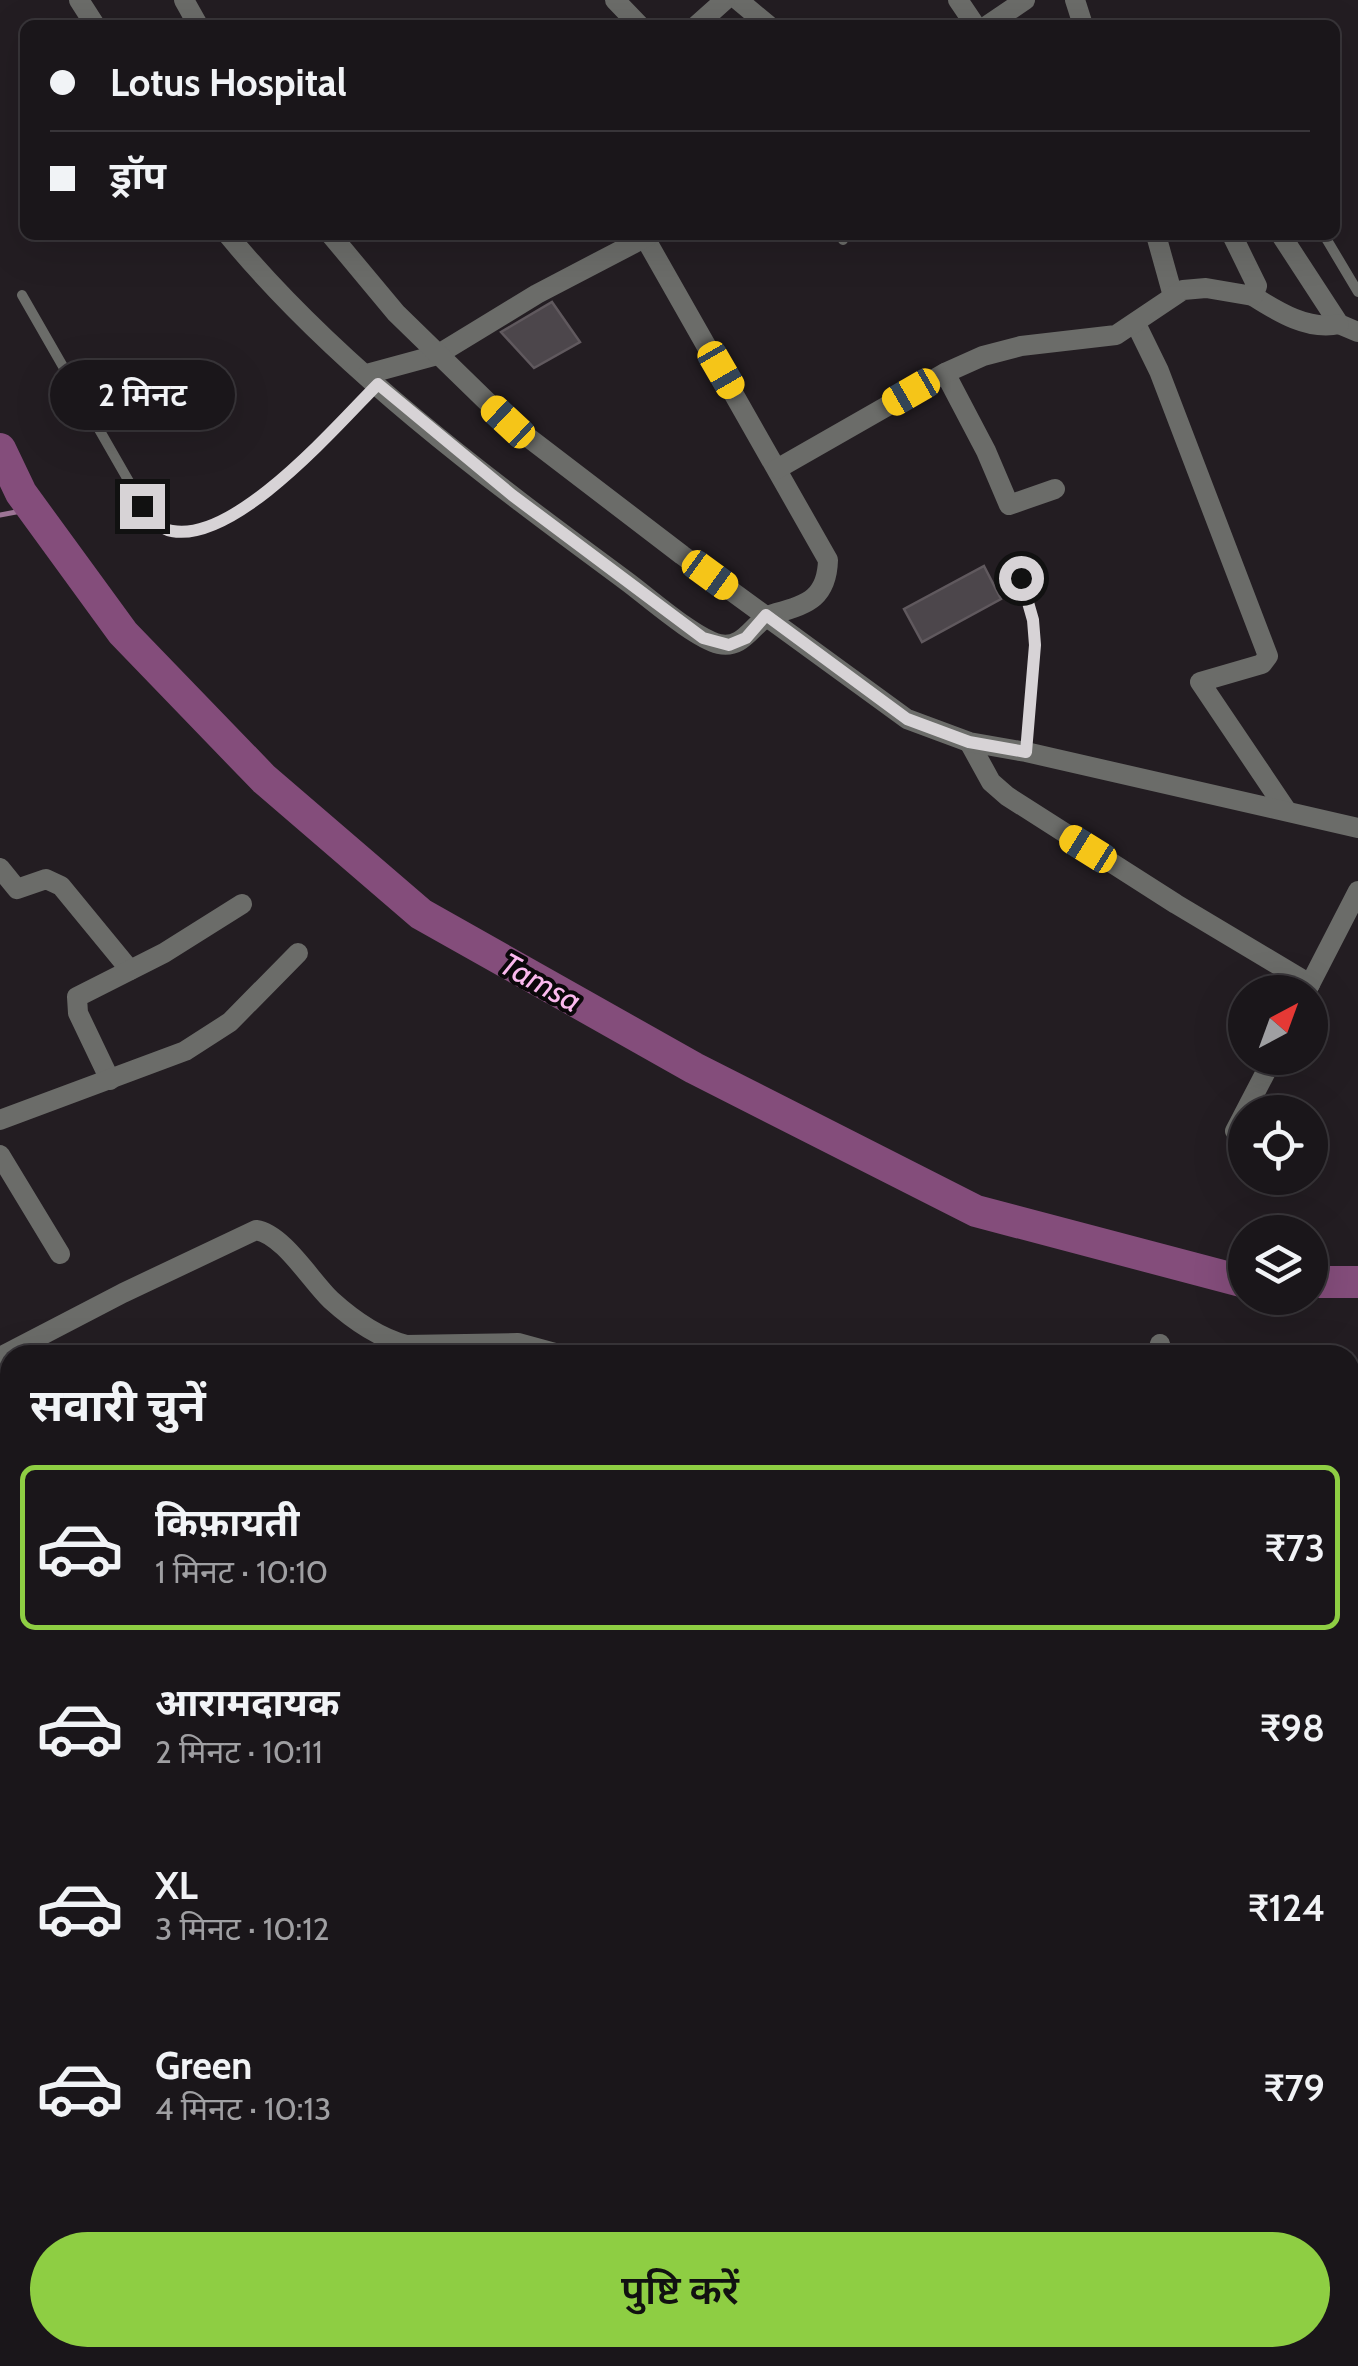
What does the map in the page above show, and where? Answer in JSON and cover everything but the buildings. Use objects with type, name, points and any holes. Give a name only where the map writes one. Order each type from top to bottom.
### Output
[{"type":"street","points":[[614,0],[634,20]]},
{"type":"street","points":[[703,20],[725,0]]},
{"type":"street","points":[[738,0],[762,20]]},
{"type":"street","points":[[995,20],[1024,0]]},
{"type":"street","points":[[233,240],[314,329],[512,495],[703,638],[729,645],[746,638],[766,615],[801,607],[824,586],[828,560],[650,240]]},
{"type":"street","points":[[334,240],[396,313],[508,422],[907,719],[969,742],[1358,828]]},
{"type":"street","points":[[373,379],[437,355],[537,294],[640,240]]},
{"type":"street","points":[[1157,240],[1174,296]]},
{"type":"street","points":[[1234,240],[1257,286],[1253,296]]},
{"type":"street","points":[[1286,240],[1349,328]]},
{"type":"street","points":[[777,469],[945,374],[1005,349],[1103,338],[1136,324],[1174,296],[1196,288],[1253,296],[1282,314],[1326,327],[1349,328]]},
{"type":"street","points":[[1136,324],[1159,371],[1268,656],[1262,664],[1200,682],[1287,811]]},
{"type":"street","points":[[945,374],[986,450],[1009,504],[1055,488]]},
{"type":"street","points":[[969,742],[991,782],[1030,812],[1287,975]]},
{"type":"street","points":[[0,868],[17,888],[46,880],[62,886],[130,970]]},
{"type":"street","points":[[1315,975],[1358,890]]},
{"type":"street","points":[[110,1080],[76,1003],[84,992],[130,970],[242,904]]},
{"type":"street","points":[[0,1120],[186,1051],[214,1034],[264,991],[298,953]]},
{"type":"street","points":[[0,1155],[60,1254]]},
{"type":"street","points":[[23,1345],[256,1230],[276,1238],[346,1313],[393,1341],[406,1345],[525,1345]]},
{"type":"lane","points":[[1327,240],[1358,292]]},
{"type":"lane","points":[[22,295],[142,506],[162,528],[172,531],[216,524],[265,493],[373,379]]},
{"type":"lane","points":[[1021,578],[1033,620],[1035,645],[1026,752]]},
{"type":"waterway","name":"Tamsa","points":[[0,449],[21,493],[123,633],[264,779],[421,914],[694,1068],[976,1211],[1228,1278]]},
{"type":"waterway","points":[[0,515],[32,509]]},
{"type":"waterway","name":"Tamsa","points":[[1328,1282],[1358,1282]]},
{"type":"route","points":[[142,506],[162,528],[172,531],[186,532],[216,524],[279,481],[378,384],[512,495],[703,638],[717,644],[738,642],[766,615],[907,719],[969,742],[1026,752],[1035,645],[1033,620],[1021,578]]}]
